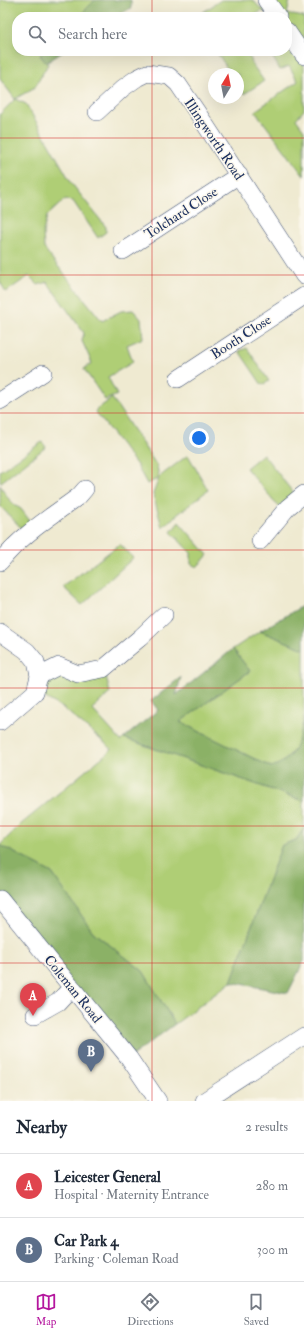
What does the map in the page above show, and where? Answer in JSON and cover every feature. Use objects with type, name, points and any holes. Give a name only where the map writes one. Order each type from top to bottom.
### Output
[{"type":"street","points":[[266,0],[274,12]]},
{"type":"street","points":[[292,38],[304,56]]},
{"type":"street","name":"Illingworth Road","points":[[97,112],[136,78],[147,73],[169,76],[178,84],[197,112],[304,276]]},
{"type":"street","name":"Tolchard Close","points":[[123,251],[239,175]]},
{"type":"street","name":"Booth Close","points":[[178,378],[304,296]]},
{"type":"street","points":[[0,401],[43,373]]},
{"type":"street","points":[[0,562],[18,543],[79,496],[85,489]]},
{"type":"street","points":[[260,541],[288,507],[304,494]]},
{"type":"street","points":[[39,676],[59,666],[78,674],[103,669],[164,621]]},
{"type":"street","points":[[0,632],[27,652],[36,662],[39,676],[34,692],[0,722]]},
{"type":"street","name":"Coleman Road","points":[[0,899],[129,1058],[158,1101]]},
{"type":"street","points":[[35,1015],[58,1002],[72,987]]},
{"type":"street","points":[[204,1101],[304,1038]]},
{"type":"green space","points":[[0,0],[95,0],[83,12],[12,12],[12,56],[40,56],[48,64],[35,87],[15,99],[0,79]]},
{"type":"green space","points":[[95,0],[131,0],[131,8],[124,12],[83,12]]},
{"type":"green space","points":[[221,0],[253,0],[262,10],[266,0],[290,0],[287,12],[203,12]]},
{"type":"green space","points":[[292,15],[304,17],[304,56],[292,38]]},
{"type":"green space","points":[[292,54],[304,65],[304,110],[296,119],[304,130],[304,176],[255,111],[298,81],[289,66],[280,70],[272,56],[292,56]]},
{"type":"green space","points":[[41,56],[56,56],[46,63]]},
{"type":"green space","points":[[219,56],[248,56],[264,81],[244,94],[244,68],[227,68]]},
{"type":"green space","points":[[15,99],[26,104],[72,184],[106,227],[106,232],[98,238],[73,201],[64,200],[47,216],[43,232],[44,248],[102,321],[121,311],[133,310],[141,319],[143,338],[127,345],[133,362],[108,377],[117,395],[105,400],[84,369],[92,363],[82,341],[84,333],[47,282],[38,285],[29,276],[6,292],[0,282],[0,114]]},
{"type":"green space","points":[[247,348],[269,381],[262,385],[239,351]]},
{"type":"green space","points":[[112,398],[157,466],[159,477],[188,455],[208,490],[162,527],[153,494],[159,478],[147,484],[136,464],[95,411]]},
{"type":"green space","points":[[42,442],[46,447],[0,483],[0,471]]},
{"type":"green space","points":[[263,454],[295,495],[280,508],[246,468]]},
{"type":"green space","points":[[0,485],[8,498],[21,509],[36,529],[28,535],[0,506]]},
{"type":"green space","points":[[179,522],[208,555],[197,567],[191,564],[191,553],[171,532]]},
{"type":"green space","points":[[120,544],[133,558],[82,605],[63,587]]},
{"type":"green space","points":[[304,605],[304,649],[260,631]]},
{"type":"green space","points":[[260,631],[304,649],[304,717],[297,747],[281,764],[271,767],[180,722],[250,671],[233,649]]},
{"type":"green space","points":[[233,649],[250,671],[180,722],[271,767],[286,759],[295,748],[304,717],[304,801],[124,738],[158,710],[151,701],[181,677],[176,695]]},
{"type":"green space","points":[[104,668],[110,693],[92,709],[121,741],[124,738],[304,801],[304,828],[296,840],[282,845],[231,982],[175,1024],[143,971],[93,932],[52,873],[0,845],[20,825],[112,749],[63,708],[35,692],[39,676]]},
{"type":"green space","points":[[304,828],[304,961],[288,993],[231,982],[282,845],[296,840]]},
{"type":"green space","points":[[0,845],[52,873],[93,932],[143,971],[175,1024],[129,1058],[0,899]]},
{"type":"place","name":"Leicester General","points":[[33,1016]]},
{"type":"place","name":"Car Park 4","points":[[91,1072]]}]
